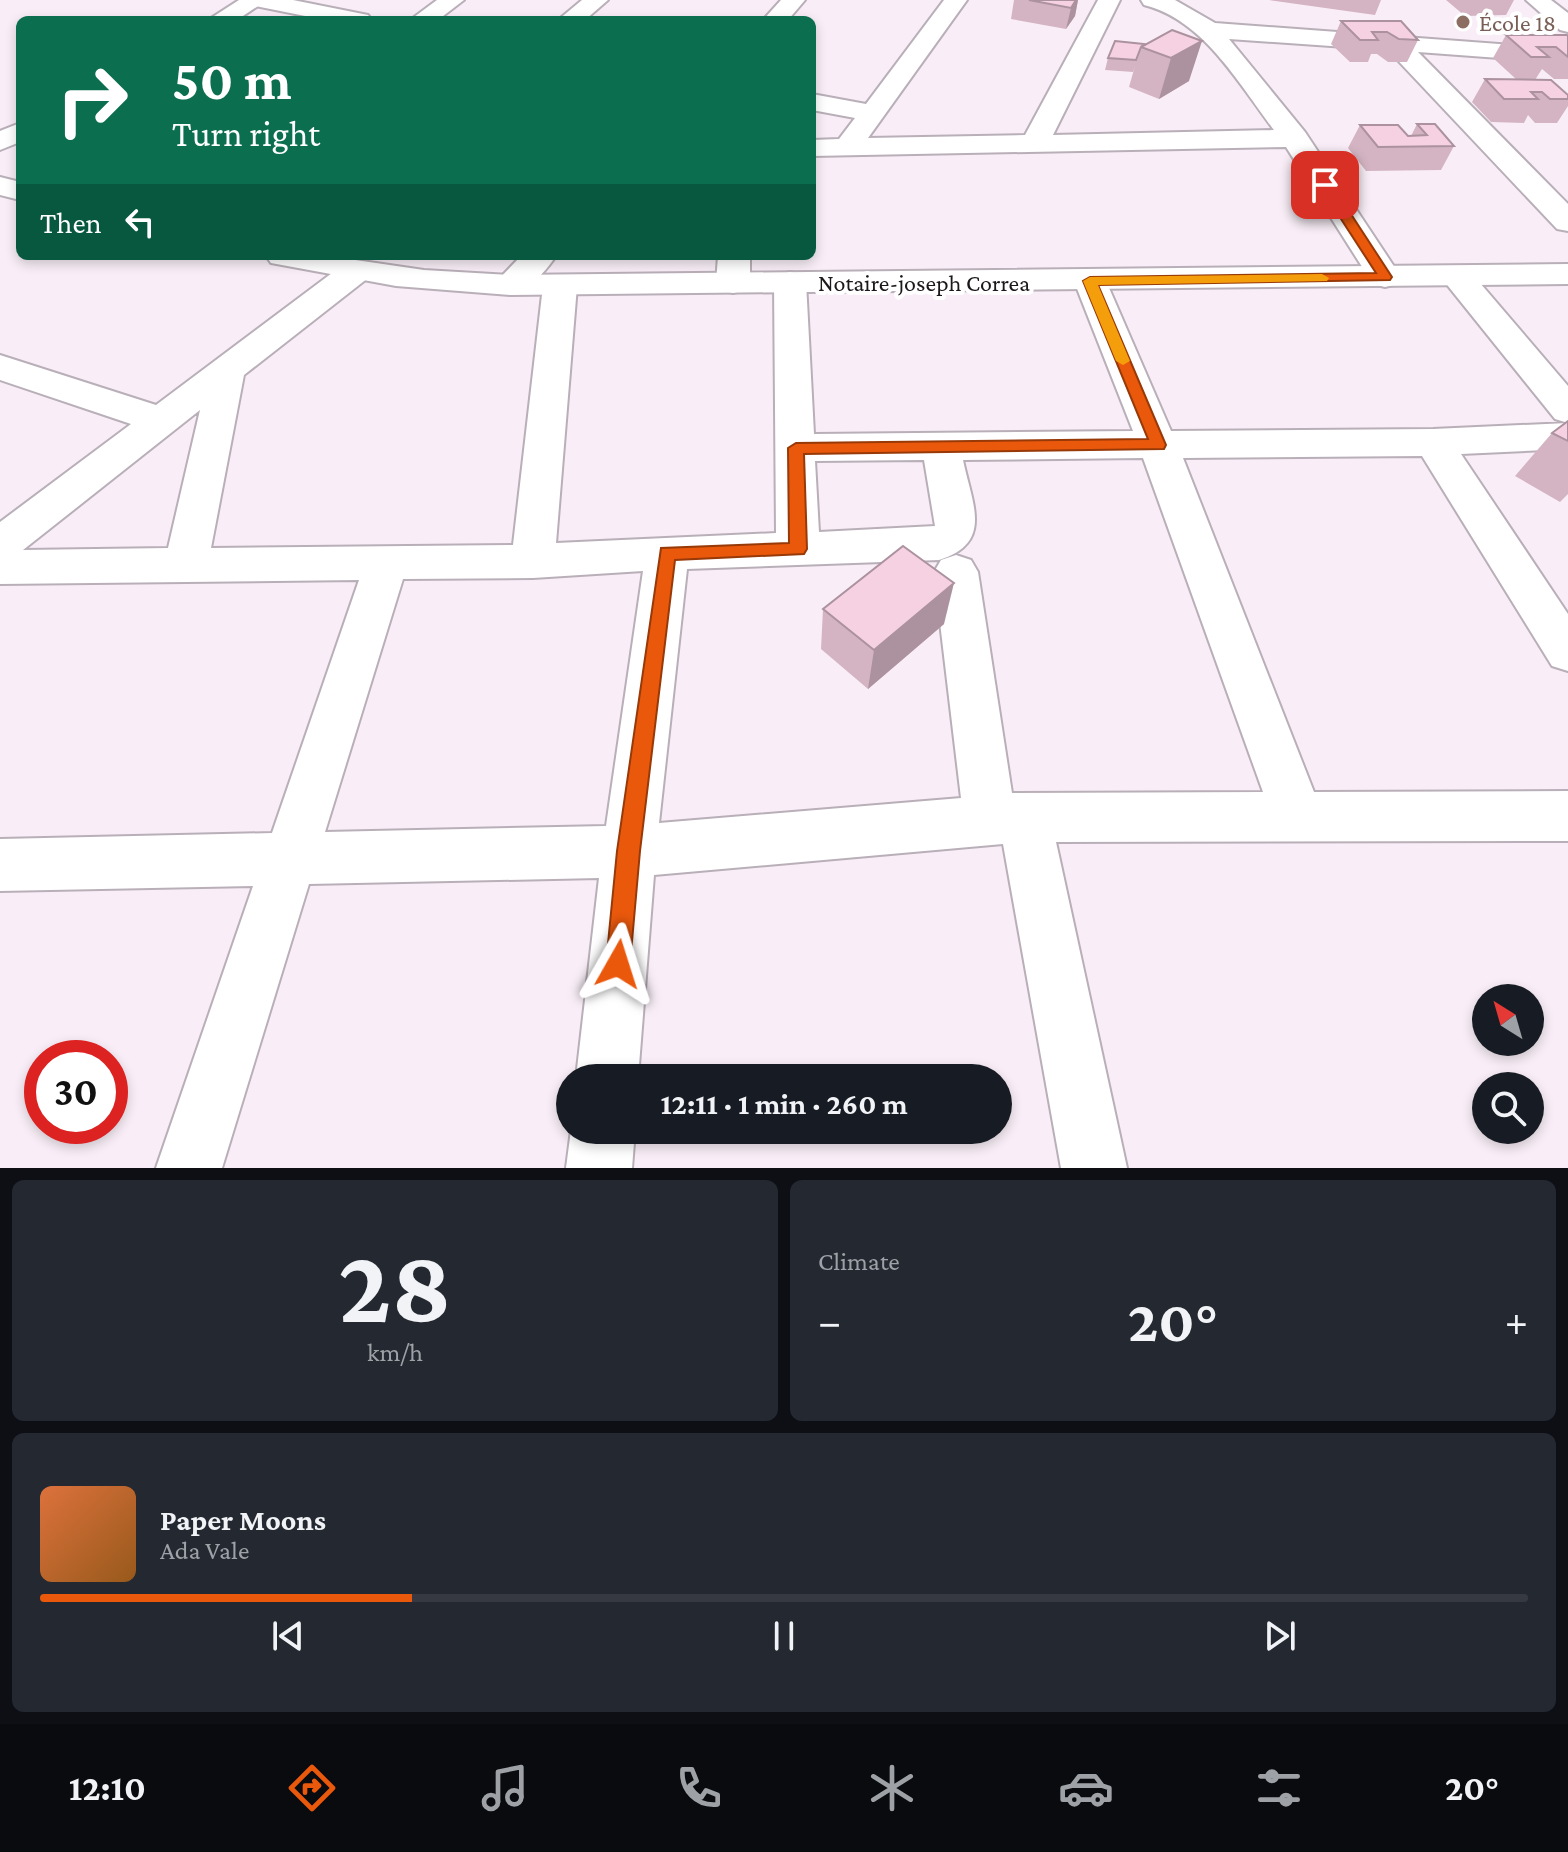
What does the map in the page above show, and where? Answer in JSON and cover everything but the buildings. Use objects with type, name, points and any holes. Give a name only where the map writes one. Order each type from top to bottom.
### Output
[{"type":"street","points":[[227,16],[257,0],[339,16]]},
{"type":"street","points":[[428,16],[453,0]]},
{"type":"street","points":[[575,16],[597,0]]},
{"type":"street","points":[[779,16],[794,0]]},
{"type":"street","points":[[847,148],[956,0]]},
{"type":"street","points":[[1035,142],[1109,0]]},
{"type":"street","points":[[1537,0],[1565,21]]},
{"type":"street","points":[[1160,1],[1209,30],[1295,138],[1385,277]]},
{"type":"street","points":[[1209,30],[1568,56]]},
{"type":"street","points":[[1394,42],[1568,222]]},
{"type":"street","points":[[816,103],[871,113]]},
{"type":"street","points":[[816,148],[1295,138]]},
{"type":"street","name":"Notaire-joseph Correa","points":[[308,260],[447,283],[510,285],[550,271],[734,269],[790,282],[1568,274]]},
{"type":"street","points":[[0,545],[227,371],[334,264]]},
{"type":"street","points":[[533,561],[550,271]]},
{"type":"street","points":[[1456,276],[1568,410]]},
{"type":"street","points":[[1090,281],[1158,445],[1298,817]]},
{"type":"street","points":[[790,282],[798,549]]},
{"type":"street","points":[[0,367],[161,420]]},
{"type":"street","points":[[186,566],[227,371]]},
{"type":"street","points":[[796,448],[1433,442],[1568,436]]},
{"type":"street","points":[[1433,442],[1568,652]]},
{"type":"street","points":[[0,567],[533,561],[939,544],[952,536],[956,528],[941,447]]},
{"type":"street","points":[[608,1064],[629,851],[667,553]]},
{"type":"street","points":[[189,1168],[386,563]]},
{"type":"street","points":[[956,572],[1007,818],[1094,1168]]},
{"type":"street","points":[[0,865],[629,851],[1007,818],[1568,816]]},
{"type":"street","points":[[599,1168],[602,1144]]},
{"type":"slow traffic","points":[[1123,361],[1090,281],[1322,278]]},
{"type":"place","name":"École 18","points":[[1463,22]]},
{"type":"route","points":[[618,964],[629,851],[667,553],[798,549],[796,448],[1158,445],[1090,281],[1385,277],[1325,185]]}]
